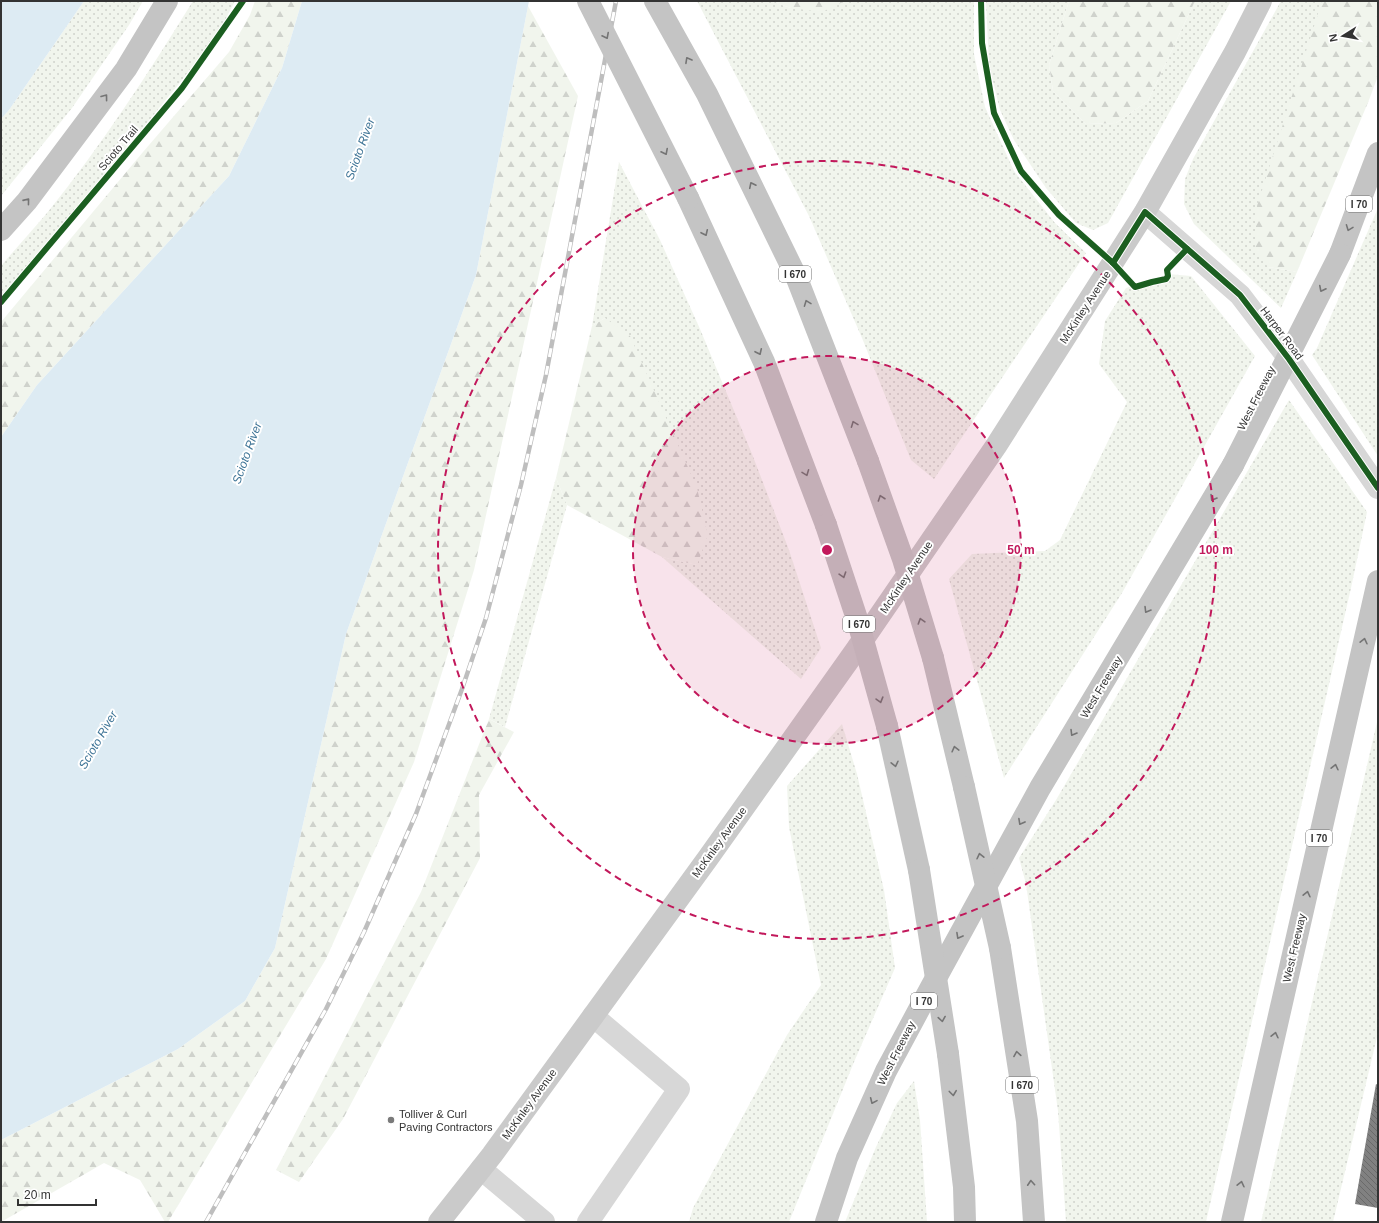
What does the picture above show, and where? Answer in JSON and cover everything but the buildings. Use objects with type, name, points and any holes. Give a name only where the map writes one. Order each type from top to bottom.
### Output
[{"type":"highway","points":[[1,230],[27,201],[126,69],[167,1]]},
{"type":"highway","name":"I 670","points":[[588,1],[688,198],[764,362],[826,525],[858,622],[887,726],[919,870],[948,1054],[964,1187],[965,1222]]},
{"type":"highway","name":"I 670","points":[[655,1],[707,94],[796,276],[868,461],[903,559],[933,658],[1000,948],[1027,1121],[1034,1222]]},
{"type":"highway","name":"West Freeway","points":[[826,1222],[847,1158],[886,1071],[1040,788],[1233,465],[1340,254],[1378,153]]},
{"type":"highway","name":"West Freeway","points":[[1232,1222],[1378,581]]},
{"type":"main road","name":"McKinley Avenue","points":[[438,1222],[481,1169],[708,858],[856,650],[996,446],[1145,212],[1235,52],[1261,1]]},
{"type":"street","name":"Harper Road","points":[[1145,212],[1240,295],[1289,359],[1378,488]]},
{"type":"street","points":[[588,1222],[679,1089],[593,1016]]},
{"type":"street","points":[[481,1169],[544,1222]]},
{"type":"green space","points":[[84,1],[143,1],[129,25],[72,108],[1,196],[1,119],[9,110]]},
{"type":"green space","points":[[193,1],[235,1],[221,28],[182,80],[1,299],[1,266],[67,188],[105,136],[159,56]]},
{"type":"green space","points":[[255,1],[302,1],[282,68],[229,176],[37,385],[1,437],[1,322],[229,52],[250,15]]},
{"type":"green space","points":[[697,1],[770,1],[791,8],[845,1],[974,1],[974,54],[985,107],[1014,171],[1055,223],[1086,253],[934,479],[911,460],[862,338],[809,216]]},
{"type":"green space","points":[[770,1],[845,1],[822,12],[791,8]]},
{"type":"green space","points":[[986,1],[1069,1],[1049,65],[1053,91],[1086,124],[1116,123],[1148,101],[1195,1],[1231,1],[1108,223],[1093,230],[1076,223],[1046,188],[1014,140],[1000,110],[989,65]]},
{"type":"green space","points":[[1069,1],[1195,1],[1148,101],[1116,123],[1086,124],[1053,91],[1049,65]]},
{"type":"green space","points":[[1281,1],[1322,1],[1268,267],[1297,272],[1281,308],[1194,224],[1184,204],[1185,179],[1193,159]]},
{"type":"green space","points":[[1322,1],[1378,1],[1378,76],[1297,272],[1268,267],[1255,250],[1257,206]]},
{"type":"green space","points":[[528,6],[578,96],[474,570],[414,762],[326,959],[168,1222],[165,1222],[140,1180],[104,1163],[1,1222],[1,1140],[178,1049],[245,1001],[275,948],[346,634],[476,275]]},
{"type":"green space","points":[[619,162],[660,240],[700,329],[752,454],[789,550],[821,648],[801,679],[662,557],[697,565],[605,318],[592,326]]},
{"type":"green space","points":[[1378,208],[1378,456],[1312,355],[1317,348]]},
{"type":"green space","points":[[1168,274],[1191,276],[1255,356],[1122,593],[1004,778],[949,579],[972,554],[1045,551],[1060,540],[1127,402],[1099,364],[1105,321],[1126,288]]},
{"type":"green space","points":[[605,318],[630,336],[697,488],[708,535],[697,565],[662,557],[567,505],[556,478],[592,326]]},
{"type":"green space","points":[[1289,400],[1367,512],[1351,588],[1206,1222],[1066,1222],[1058,1111],[1026,884],[1019,858],[1056,800]]},
{"type":"green space","points":[[556,478],[567,505],[505,727],[489,719]]},
{"type":"green space","points":[[1378,718],[1378,1033],[1333,1222],[1261,1222]]},
{"type":"green space","points":[[489,719],[514,732],[479,795],[480,858],[343,1119],[299,1182],[276,1170],[421,892]]},
{"type":"green space","points":[[842,724],[857,774],[884,890],[895,968],[854,1062],[789,1222],[689,1222],[693,1208],[787,1035],[821,985],[789,827],[787,786]]},
{"type":"green space","points":[[914,1081],[920,1120],[927,1222],[845,1222],[876,1147],[897,1103]]},
{"type":"water","points":[[1,1],[84,1],[9,110],[1,119]]},
{"type":"water","name":"Scioto River","points":[[302,1],[529,1],[476,275],[346,634],[275,948],[245,1001],[178,1049],[1,1140],[1,437],[37,385],[229,176],[282,68]]},
{"type":"railway","points":[[206,1222],[326,1009],[364,932],[416,814],[462,689],[486,618],[521,485],[546,375],[616,1]]},
{"type":"cycle path","name":"Scioto Trail","points":[[1,302],[182,88],[243,1]]},
{"type":"cycle path","points":[[981,1],[982,43],[994,113],[1021,171],[1059,215],[1113,263],[1135,287],[1166,279],[1168,276],[1167,270],[1187,249]]},
{"type":"cycle path","points":[[1113,263],[1145,212],[1240,295],[1289,359],[1378,488]]},
{"type":"place","name":"Tolliver & Curl Paving Contractors","points":[[391,1120]]}]
